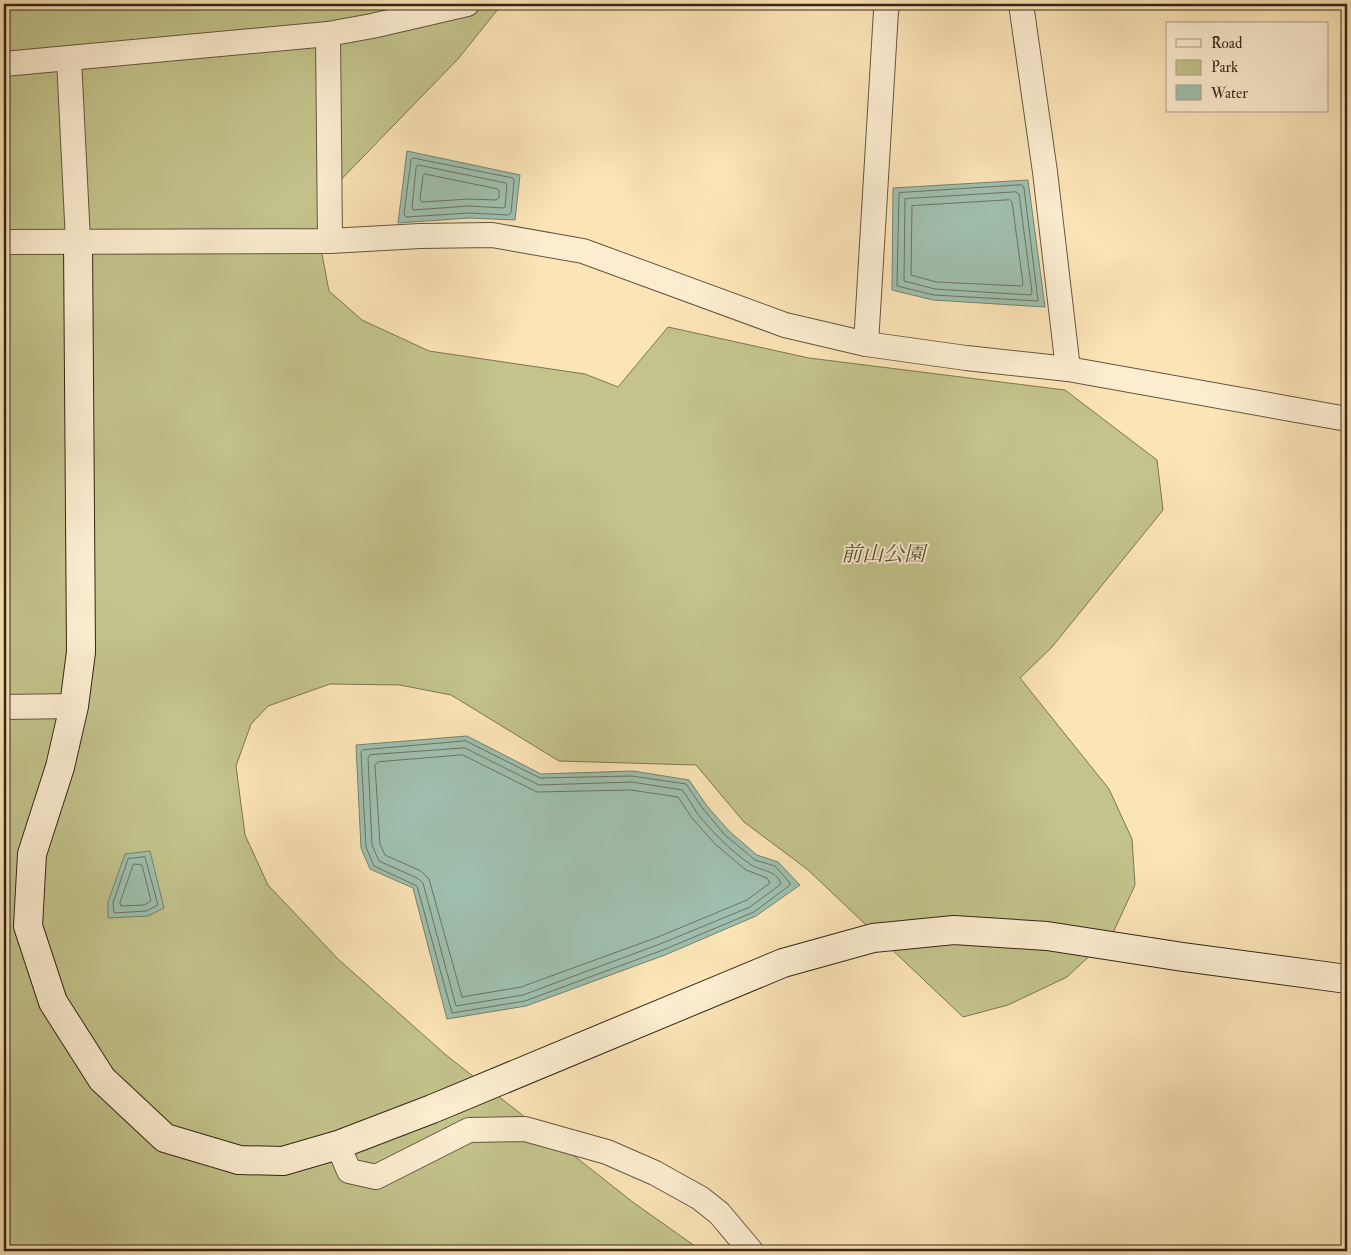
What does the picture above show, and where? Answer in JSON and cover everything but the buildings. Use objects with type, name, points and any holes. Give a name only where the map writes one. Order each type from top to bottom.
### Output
[{"type":"street","points":[[4,64],[328,34],[374,15],[467,4]]},
{"type":"street","points":[[866,344],[875,178],[888,4]]},
{"type":"street","points":[[1021,4],[1045,172],[1068,369]]},
{"type":"street","points":[[328,34],[330,241]]},
{"type":"street","points":[[69,59],[78,241],[81,652],[74,706],[60,767],[32,854],[28,926],[52,1002],[102,1079],[165,1138],[239,1160],[283,1161],[338,1145],[432,1109],[784,963],[872,938],[954,930],[1047,936],[1347,980]]},
{"type":"street","points":[[4,242],[330,241],[420,236],[492,235],[583,251],[785,325],[866,344],[966,358],[1068,369],[1347,419]]},
{"type":"street","points":[[4,707],[74,706]]},
{"type":"street","points":[[338,1145],[349,1171],[376,1177],[469,1130],[525,1129],[607,1152],[655,1173],[700,1198],[719,1213],[751,1251]]},
{"type":"green space","name":"前山公園","points":[[4,4],[502,4],[458,59],[329,192],[318,233],[329,291],[362,320],[429,351],[585,374],[618,387],[668,327],[809,358],[1065,390],[1157,460],[1163,510],[1052,647],[1020,678],[1109,789],[1132,839],[1135,885],[1112,935],[1067,977],[1008,1005],[963,1017],[807,869],[744,822],[696,765],[559,761],[451,695],[400,685],[330,684],[268,706],[251,724],[236,766],[245,835],[268,885],[338,959],[446,1055],[634,1203],[702,1251],[4,1251]]},
{"type":"water","points":[[407,151],[520,175],[515,220],[469,218],[398,223]]},
{"type":"water","points":[[1028,180],[1045,307],[933,300],[892,290],[893,188]]},
{"type":"water","points":[[467,736],[541,774],[633,771],[689,780],[707,806],[729,831],[757,855],[778,862],[800,885],[756,916],[665,955],[526,1006],[447,1019],[413,888],[370,869],[361,848],[356,745]]},
{"type":"water","points":[[150,851],[164,908],[148,916],[108,918],[108,902],[125,854]]}]
